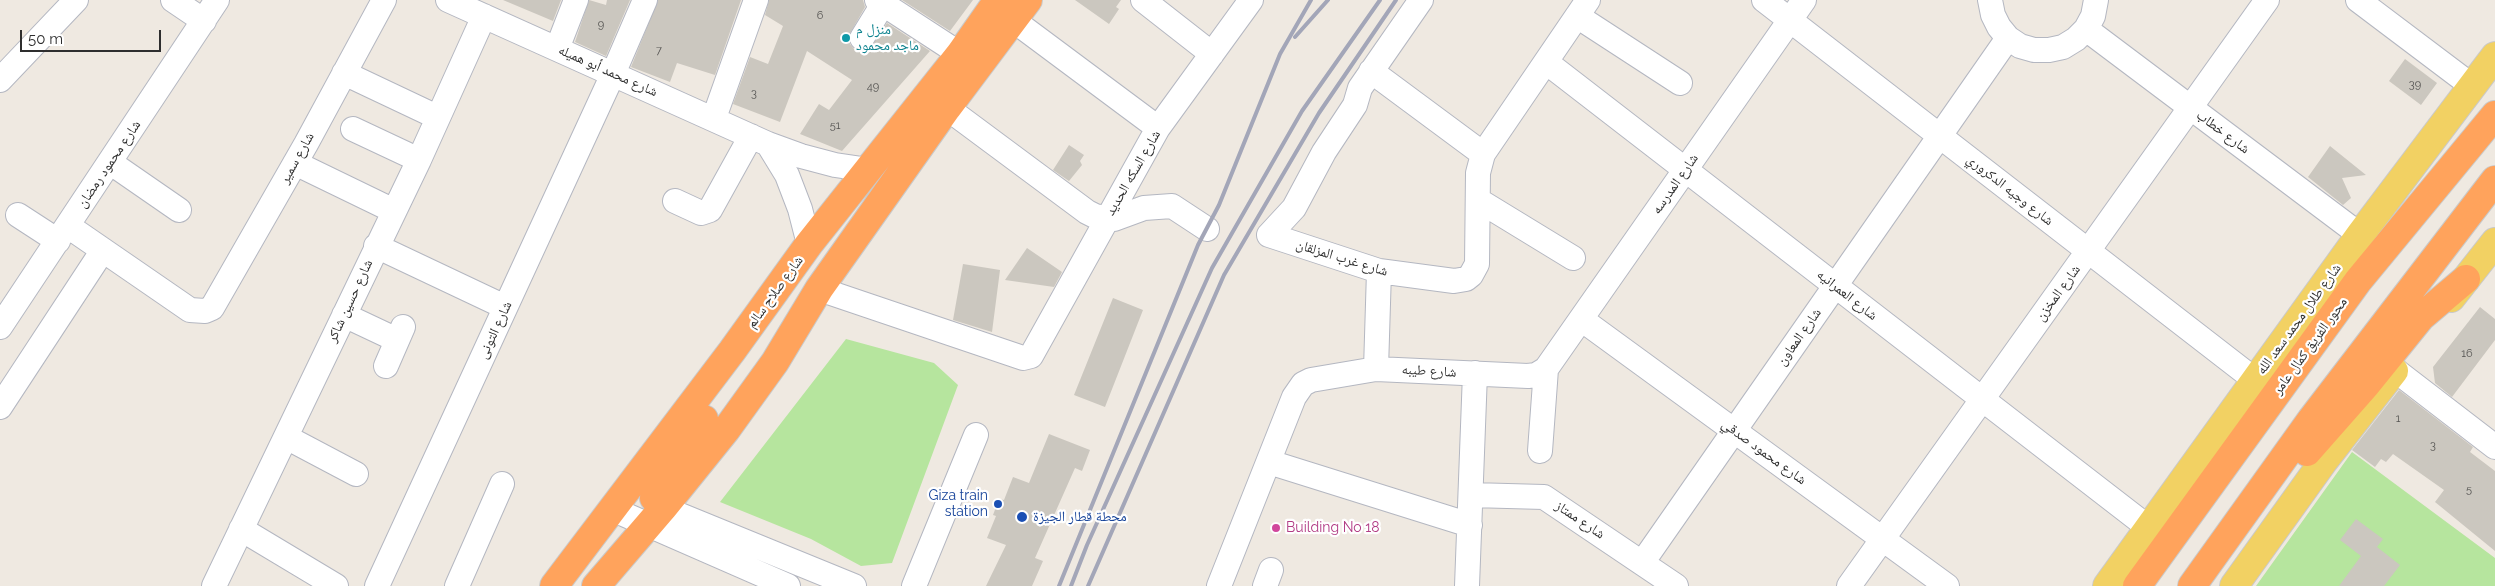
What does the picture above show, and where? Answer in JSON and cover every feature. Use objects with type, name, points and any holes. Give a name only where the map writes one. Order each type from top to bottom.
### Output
[{"type":"highway","name":"شارع صلاح سالم","points":[[554,586],[732,351],[809,244],[870,170],[960,54],[1013,7]]},
{"type":"highway","points":[[596,586],[656,517],[726,430],[775,362],[819,289],[947,108],[1013,7]]},
{"type":"highway","name":"محور الفريق كمال عامر","points":[[2137,586],[2358,280],[2495,115]]},
{"type":"highway","points":[[2192,586],[2312,420],[2495,180]]},
{"type":"highway","points":[[2230,533],[2340,416],[2421,317],[2435,303],[2466,279]]},
{"type":"highway","points":[[656,517],[654,498],[656,484],[724,390],[733,370],[732,351]]},
{"type":"main road","name":"شارع طلال محمد سعد الله","points":[[2107,586],[2360,235],[2495,56]]},
{"type":"main road","points":[[2234,586],[2323,462],[2495,242]]},
{"type":"street","points":[[0,80],[76,0]]},
{"type":"street","points":[[173,0],[204,21]]},
{"type":"street","name":"شارع محمود رمضان","points":[[0,327],[217,0]]},
{"type":"street","name":"شارع سمير","points":[[103,250],[190,310],[205,311],[216,301],[384,0]]},
{"type":"street","name":"شارع محمد أبو هميله","points":[[448,0],[714,118],[759,140],[826,163],[870,170]]},
{"type":"street","points":[[558,49],[576,0]]},
{"type":"street","name":"شارع التونى","points":[[377,586],[613,74],[644,0]]},
{"type":"street","points":[[714,118],[756,0]]},
{"type":"street","points":[[1143,0],[1212,54]]},
{"type":"street","name":"شارع السكه الحديد","points":[[819,289],[1023,358],[1031,356],[1106,218],[1158,128],[1251,0]]},
{"type":"street","points":[[1421,0],[1366,80],[1483,154],[1583,8],[1680,83]]},
{"type":"street","name":"شارع وجيه الدكروري","points":[[1764,0],[2255,380]]},
{"type":"street","name":"شارع المدرسه","points":[[1546,368],[1804,0]]},
{"type":"street","points":[[1990,0],[1993,16],[1999,28],[2008,38],[2027,48],[2049,50],[2063,47],[2076,39],[2086,29],[2093,16],[2096,0]]},
{"type":"street","name":"شارع المخزن","points":[[1848,586],[2267,0]]},
{"type":"street","points":[[2358,0],[2472,86]]},
{"type":"street","points":[[862,38],[880,2],[960,54]]},
{"type":"street","points":[[1013,7],[1158,128]]},
{"type":"street","name":"شارع حسين شاكر","points":[[214,586],[394,211],[484,16]]},
{"type":"street","name":"شارع خطاب","points":[[2086,29],[2360,235]]},
{"type":"street","name":"شارع المعاون","points":[[1642,563],[2008,38]]},
{"type":"street","name":"شارع العمرانيه","points":[[1546,62],[2149,528]]},
{"type":"street","points":[[344,72],[437,117]]},
{"type":"street","name":"شارع غرب المزلقان","points":[[1366,80],[1355,105],[1324,152],[1294,208],[1269,235],[1380,271],[1454,281],[1466,279],[1471,275],[1477,264],[1478,174],[1483,154]]},
{"type":"street","points":[[947,108],[1087,212],[1106,218],[1121,217],[1144,208],[1172,206],[1207,229]]},
{"type":"street","points":[[353,129],[418,160]]},
{"type":"street","points":[[675,201],[702,213],[710,210],[759,140],[787,175],[800,209],[809,244]]},
{"type":"street","points":[[111,162],[179,210]]},
{"type":"street","points":[[295,162],[394,211]]},
{"type":"street","points":[[1478,200],[1573,258]]},
{"type":"street","points":[[0,407],[103,250],[18,215]]},
{"type":"street","points":[[376,246],[505,307]]},
{"type":"street","points":[[1376,369],[1380,271]]},
{"type":"street","points":[[344,315],[401,333],[386,366]]},
{"type":"street","name":"شارع محمود صدقي","points":[[1581,318],[1947,586]]},
{"type":"street","points":[[1540,451],[1546,368]]},
{"type":"street","name":"شارع طيبه","points":[[1269,462],[1294,397],[1304,384],[1311,380],[1376,369],[1528,376],[1536,375],[1546,368]]},
{"type":"street","points":[[2395,370],[2495,447]]},
{"type":"street","points":[[1468,586],[1475,374]]},
{"type":"street","points":[[914,586],[976,435]]},
{"type":"street","points":[[286,437],[356,474]]},
{"type":"street","points":[[1219,586],[1269,462],[1470,525]]},
{"type":"street","points":[[457,586],[502,484]]},
{"type":"street","name":"شارع ممتاز","points":[[1471,495],[1544,497],[1676,586]]},
{"type":"street","points":[[612,509],[656,517],[854,586]]},
{"type":"street","points":[[656,517],[788,586]]},
{"type":"street","points":[[241,529],[336,586]]},
{"type":"green space","points":[[846,339],[934,363],[958,385],[892,563],[861,566],[811,539],[720,502]]},
{"type":"green space","points":[[2352,452],[2495,558],[2495,586],[2256,586]]},
{"type":"building","points":[[503,0],[561,0],[553,21]]},
{"type":"building","points":[[589,0],[606,5],[607,0],[630,0],[606,56],[575,42]]},
{"type":"building","points":[[658,0],[741,0],[715,75],[677,63],[670,82],[631,67]]},
{"type":"building","points":[[769,0],[863,0],[865,7],[848,37],[854,49],[862,52],[869,50],[887,23],[930,51],[842,151],[800,134],[819,104],[829,110],[852,80],[807,51],[780,122],[733,104],[750,57],[768,64],[783,26],[765,15]]},
{"type":"building","points":[[902,0],[973,0],[950,31]]},
{"type":"building","points":[[1075,0],[1121,0],[1116,7],[1119,9],[1109,24]]},
{"type":"building","points":[[2405,59],[2437,83],[2421,105],[2389,81]]},
{"type":"building","points":[[1069,145],[1084,155],[1080,161],[1082,165],[1069,181],[1053,170]]},
{"type":"building","points":[[2330,146],[2366,175],[2342,178],[2351,198],[2343,205],[2308,177]]},
{"type":"building","points":[[1027,248],[1062,272],[1054,287],[1005,280]]},
{"type":"building","points":[[963,264],[1000,270],[992,332],[953,320]]},
{"type":"building","points":[[1113,298],[1143,310],[1105,407],[1074,395]]},
{"type":"building","points":[[2480,307],[2495,319],[2495,340],[2452,397],[2435,383],[2433,367]]},
{"type":"building","points":[[2399,390],[2473,447],[2470,452],[2495,471],[2495,551],[2435,502],[2444,490],[2393,454],[2386,462],[2381,459],[2375,467],[2352,450]]},
{"type":"building","points":[[1049,434],[1090,450],[1082,471],[1075,468],[1035,558],[1043,561],[1032,586],[986,586],[1006,545],[987,538],[996,516],[993,515],[999,499],[1004,500],[1013,477],[1029,483]]},
{"type":"building","points":[[2356,519],[2383,539],[2377,547],[2400,565],[2384,586],[2339,586],[2361,556],[2340,540]]},
{"type":"railway","points":[[1059,586],[1198,245],[1219,205],[1280,54],[1311,0]]},
{"type":"railway","points":[[1295,37],[1328,0]]},
{"type":"railway","points":[[1071,586],[1087,545],[1212,268],[1302,111],[1380,0]]},
{"type":"railway","points":[[1088,586],[1224,275],[1319,113],[1396,0]]},
{"type":"place","name":"منزل م ماجد محمود","points":[[846,38]]},
{"type":"place","name":"Giza train station","points":[[998,504]]},
{"type":"place","name":"محطة قطار الجيزة","points":[[1022,517]]},
{"type":"place","name":"Building No 18","points":[[1276,528]]}]
